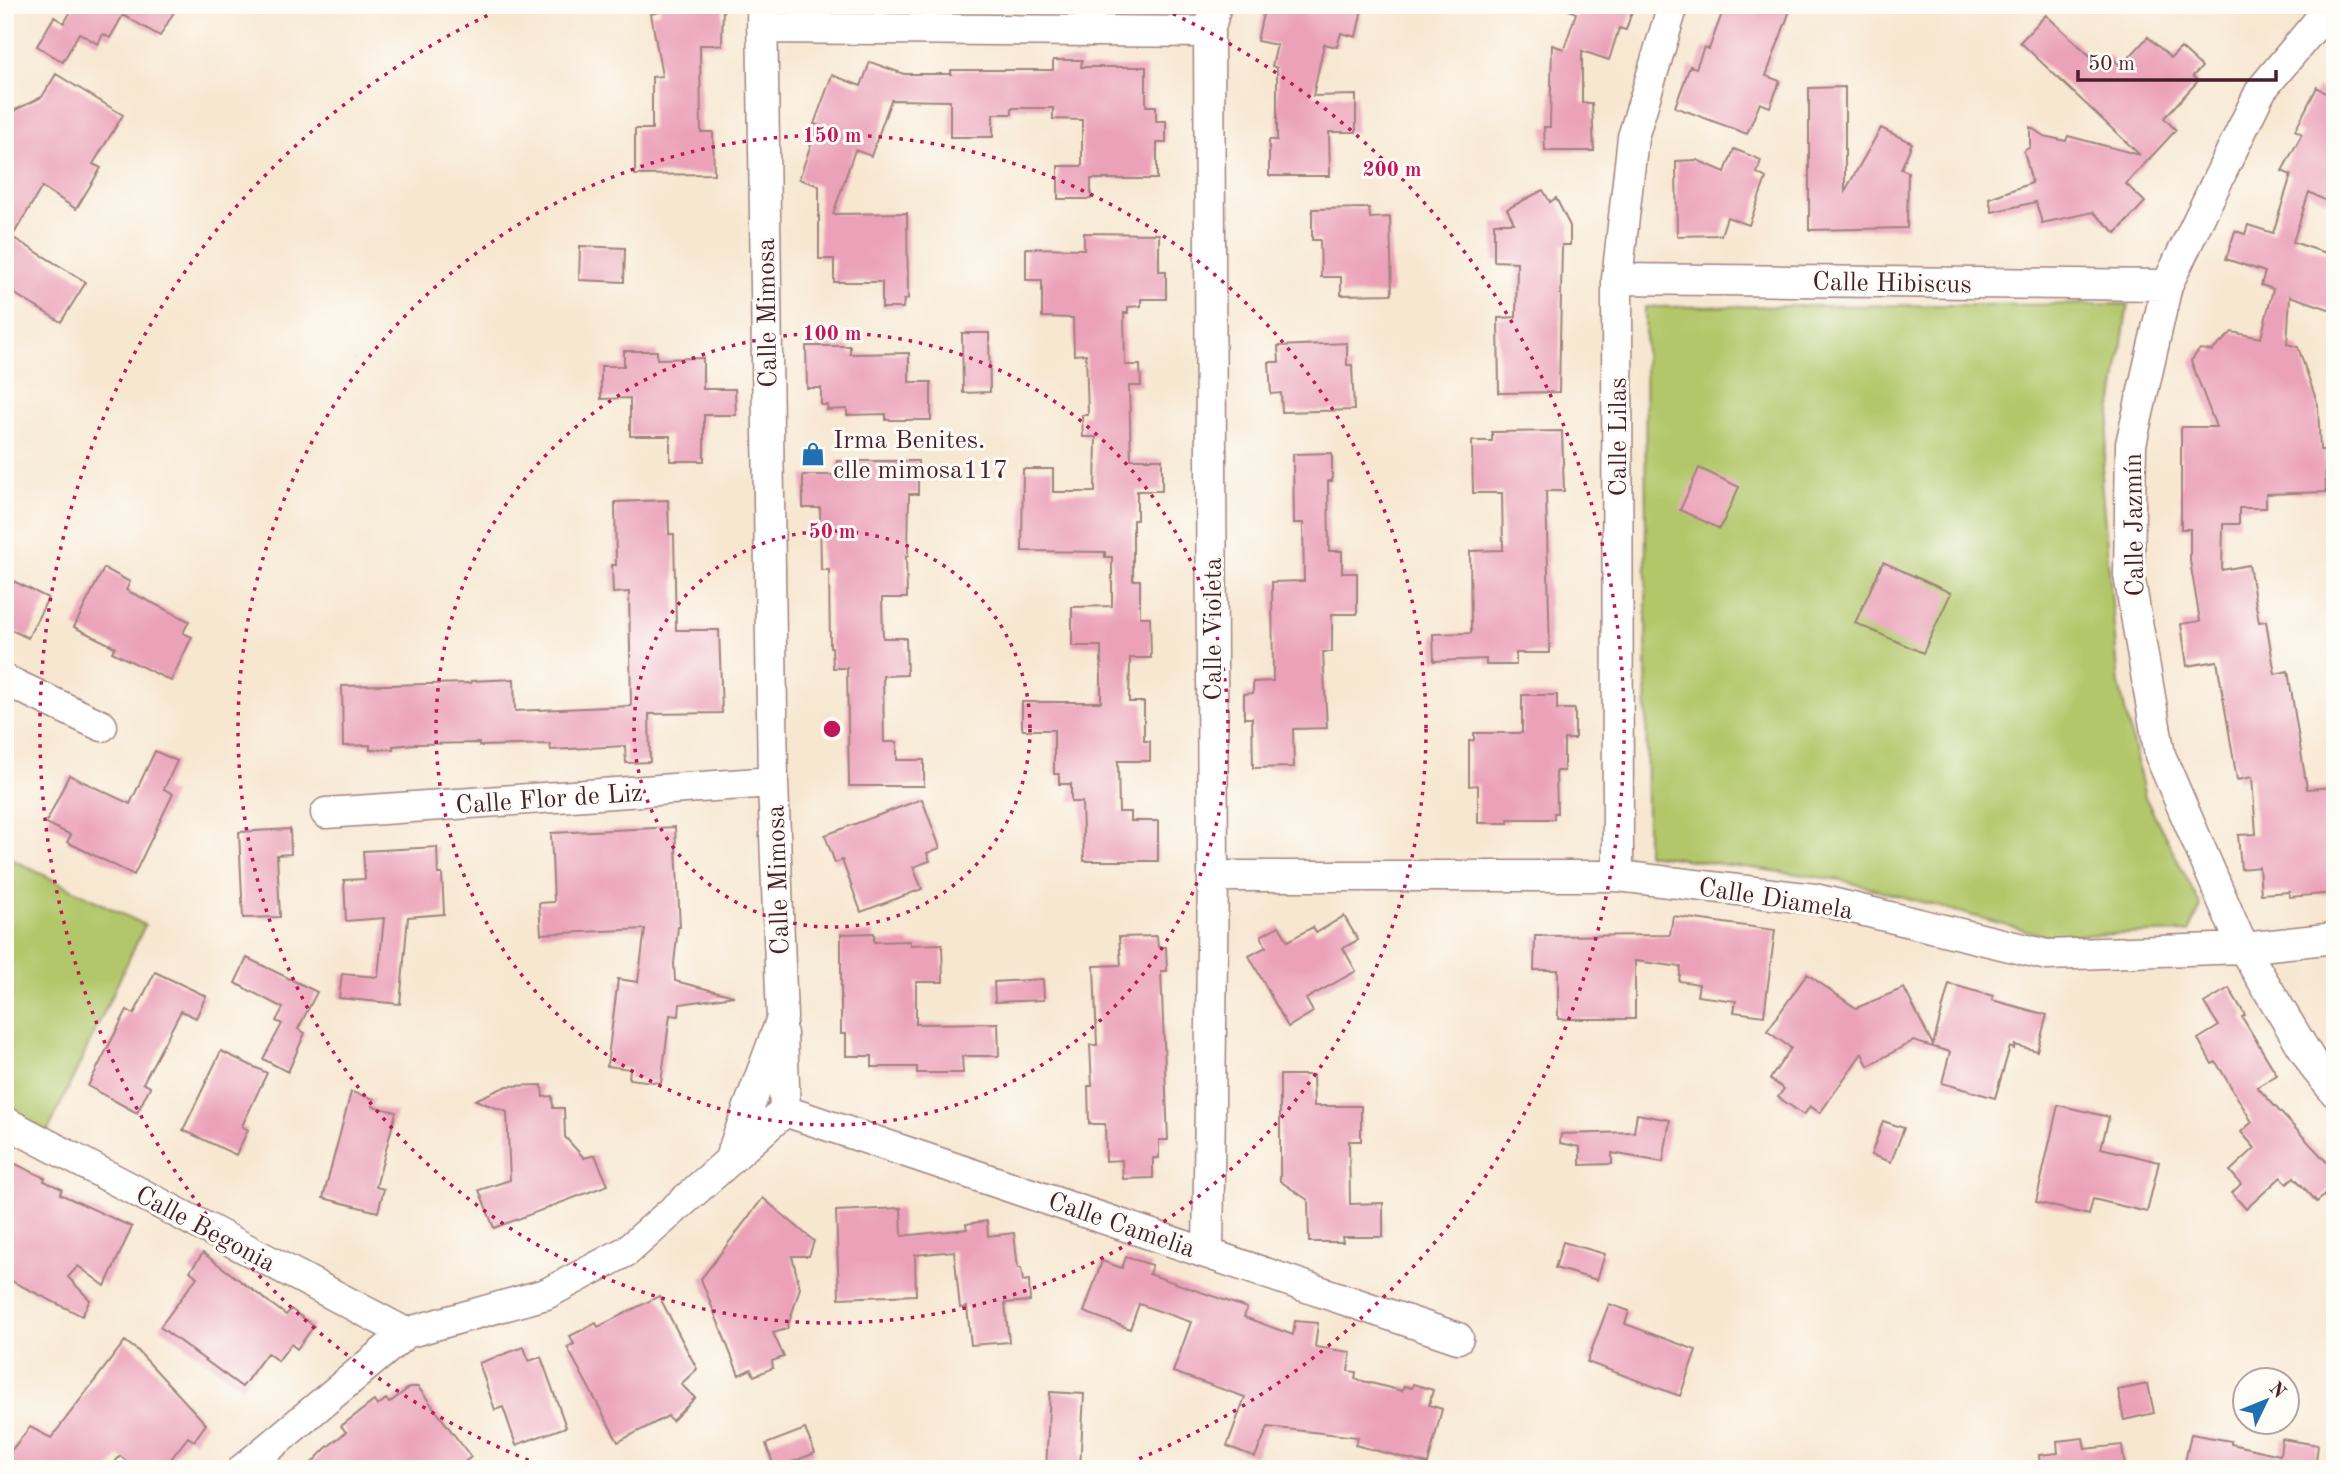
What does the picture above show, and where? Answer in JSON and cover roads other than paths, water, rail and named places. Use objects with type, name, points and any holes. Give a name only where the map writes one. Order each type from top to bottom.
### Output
[{"type":"street","name":"Calle Lilas","points":[[1619,876],[1617,279],[1633,137],[1673,5]]},
{"type":"street","name":"Calle Jazmín","points":[[2332,5],[2261,90],[2167,285],[2131,444],[2129,575],[2160,755],[2242,948],[2316,1069],[2335,1092]]},
{"type":"street","points":[[762,16],[1213,18]]},
{"type":"street","name":"Calle Mimosa","points":[[243,1469],[406,1333],[546,1294],[627,1251],[729,1161],[782,1018],[773,782],[762,16]]},
{"type":"street","name":"Calle Violeta","points":[[1208,1253],[1213,876],[1213,18]]},
{"type":"street","name":"Calle Hibiscus","points":[[1617,279],[2167,285]]},
{"type":"street","points":[[5,680],[102,726]]},
{"type":"street","name":"Calle Flor de Liz","points":[[326,813],[773,782]]},
{"type":"street","name":"Calle Diamela","points":[[1213,876],[1619,876],[1815,899],[2047,955],[2242,948],[2335,938]]},
{"type":"street","points":[[729,1161],[785,1111],[782,1018]]},
{"type":"street","name":"Calle Camelia","points":[[785,1111],[1458,1338]]},
{"type":"street","name":"Calle Begonia","points":[[5,1122],[406,1333]]},
{"type":"place","name":"Irma Benites. clle mimosa117","points":[[813,454]]}]
